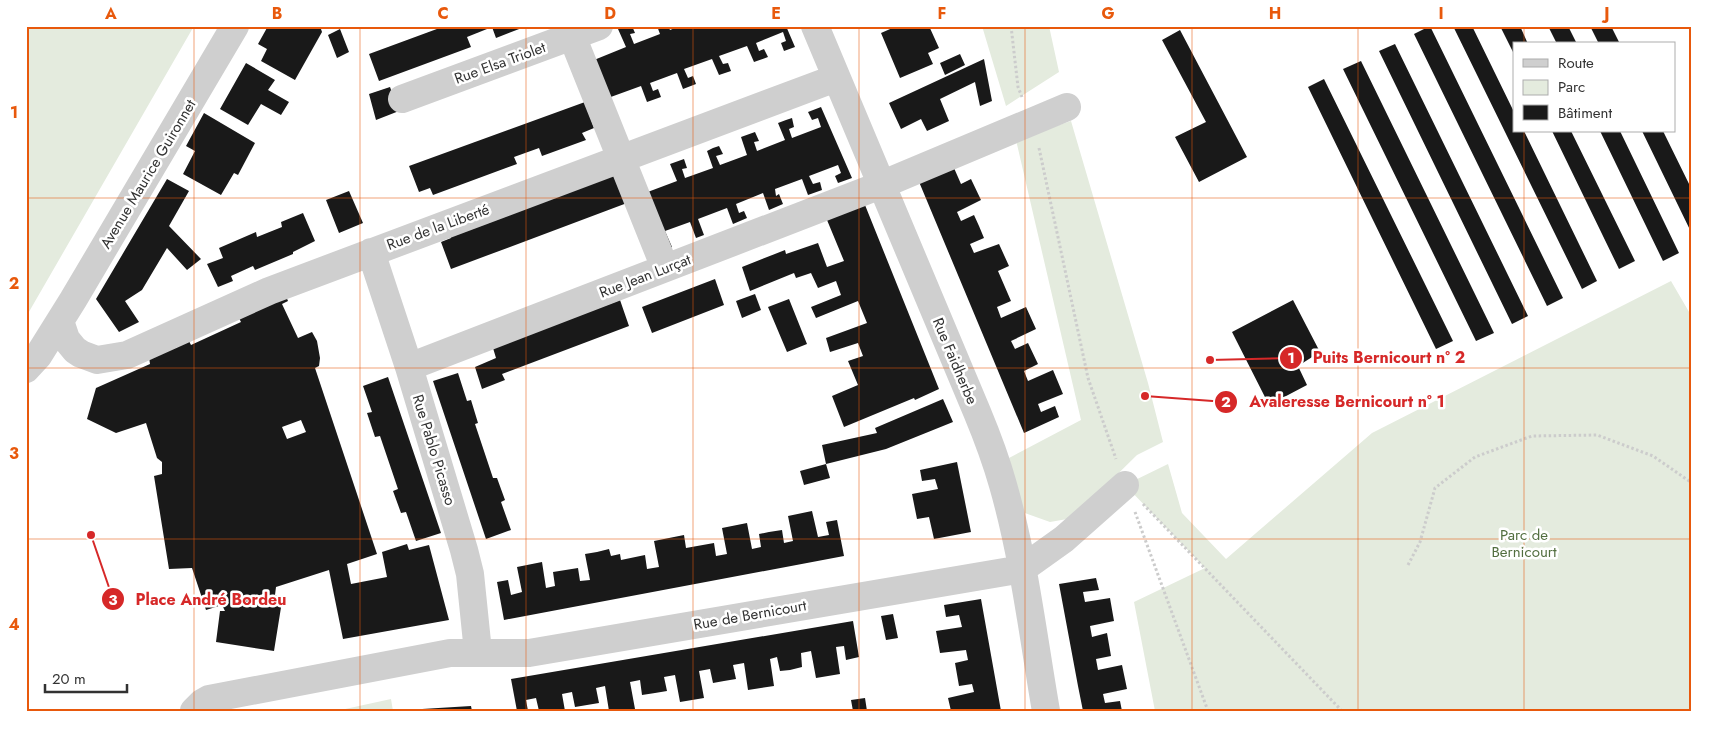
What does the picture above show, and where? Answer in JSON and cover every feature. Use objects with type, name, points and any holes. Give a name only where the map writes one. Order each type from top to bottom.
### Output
[{"type":"street","name":"Avenue Maurice Guironnet","points":[[26,369],[38,356],[60,321],[235,26]]},
{"type":"street","name":"Rue Elsa Triolet","points":[[402,99],[598,26]]},
{"type":"street","name":"Rue Faidherbe","points":[[815,26],[990,444],[1010,510],[1022,568],[1046,711]]},
{"type":"street","points":[[572,36],[665,268]]},
{"type":"street","name":"Rue de la Liberté","points":[[60,321],[66,339],[81,354],[97,360],[119,357],[269,291],[836,78]]},
{"type":"street","name":"Rue Jean Lurçat","points":[[409,367],[881,185],[1032,120],[1067,107]]},
{"type":"street","name":"Rue Pablo Picasso","points":[[371,252],[409,367],[470,574],[478,652]]},
{"type":"street","points":[[1022,568],[1064,539],[1125,485]]},
{"type":"street","name":"Rue de Bernicourt","points":[[194,711],[202,702],[209,699],[450,653],[529,653],[1022,568]]},
{"type":"path","points":[[1011,26],[1018,87],[1032,120],[1088,378],[1208,711]]},
{"type":"path","points":[[1408,565],[1420,542],[1435,488],[1475,457],[1532,436],[1597,436],[1653,456],[1692,482]]},
{"type":"path","points":[[1125,485],[1342,711]]},
{"type":"green space","points":[[26,26],[194,26],[26,317]]},
{"type":"green space","points":[[982,26],[1049,26],[1059,72],[1006,106]]},
{"type":"green space","points":[[1071,121],[1148,383],[1163,442],[1137,455],[1073,518],[1050,522],[1022,512],[1009,458],[1081,420],[1016,140]]},
{"type":"green space","name":"Parc de Bernicourt","points":[[1671,281],[1692,317],[1692,711],[1155,711],[1134,602],[1205,568],[1125,485],[1168,464],[1182,513],[1226,559],[1372,433]]},
{"type":"green space","points":[[391,699],[393,711],[336,711]]},
{"type":"building","points":[[268,26],[320,26],[322,32],[295,80],[261,61],[267,49],[258,44]]},
{"type":"building","points":[[445,26],[527,26],[496,38],[492,27],[467,37],[471,47],[379,81],[369,54]]},
{"type":"building","points":[[632,26],[635,33],[630,34],[634,44],[660,34],[657,26],[668,26],[670,30],[680,26],[786,26],[795,47],[784,51],[781,43],[786,41],[783,32],[756,43],[759,51],[764,49],[768,57],[754,62],[747,46],[719,56],[723,64],[728,63],[731,71],[719,75],[712,59],[684,69],[688,78],[693,76],[696,84],[683,89],[677,73],[650,83],[653,91],[658,89],[661,97],[647,102],[641,86],[608,98],[594,60],[626,47],[618,29]]},
{"type":"building","points":[[897,26],[929,26],[939,48],[928,53],[933,64],[900,78],[881,33]]},
{"type":"building","points":[[1430,26],[1563,298],[1547,306],[1414,34]]},
{"type":"building","points":[[1453,26],[1472,26],[1513,110],[1513,132],[1524,132],[1597,281],[1582,289]]},
{"type":"building","points":[[1500,26],[1520,26],[1527,42],[1513,42],[1513,52]]},
{"type":"building","points":[[1548,26],[1568,26],[1576,42],[1556,42]]},
{"type":"building","points":[[1590,26],[1611,26],[1619,42],[1598,42]]},
{"type":"building","points":[[340,29],[349,52],[337,58],[328,35]]},
{"type":"building","points":[[1180,30],[1247,157],[1199,182],[1175,137],[1206,122],[1162,40]]},
{"type":"building","points":[[1395,44],[1528,316],[1512,324],[1379,51]]},
{"type":"building","points":[[960,54],[965,65],[945,75],[940,63]]},
{"type":"building","points":[[984,59],[992,101],[980,106],[975,82],[940,99],[949,121],[927,131],[921,119],[901,129],[889,103]]},
{"type":"building","points":[[1361,61],[1494,333],[1476,341],[1343,69]]},
{"type":"building","points":[[246,63],[275,80],[268,90],[289,102],[281,115],[261,104],[248,125],[220,109]]},
{"type":"building","points":[[1324,79],[1453,341],[1436,349],[1308,87]]},
{"type":"building","points":[[390,87],[399,111],[376,120],[369,94]]},
{"type":"building","points":[[585,102],[594,128],[582,133],[586,140],[542,156],[539,148],[514,157],[517,164],[433,195],[430,188],[419,192],[409,166]]},
{"type":"building","points":[[821,107],[852,178],[838,183],[835,176],[841,173],[838,165],[809,176],[813,184],[820,182],[822,190],[808,195],[802,179],[775,189],[776,196],[779,194],[783,204],[769,210],[763,193],[736,204],[739,213],[744,211],[747,218],[733,224],[727,208],[698,219],[704,235],[696,238],[690,222],[665,231],[672,247],[665,250],[645,193],[677,181],[670,164],[684,159],[687,168],[682,169],[685,178],[713,168],[707,151],[719,146],[723,154],[716,156],[720,165],[747,155],[741,137],[755,132],[759,141],[754,142],[757,151],[785,140],[778,123],[792,118],[794,127],[789,129],[792,138],[821,127],[818,118],[812,120],[808,112]]},
{"type":"building","points":[[204,113],[255,143],[238,175],[234,173],[221,195],[183,174],[195,151],[186,146]]},
{"type":"building","points":[[1552,132],[1571,132],[1635,261],[1619,269]]},
{"type":"building","points":[[1600,132],[1620,132],[1679,253],[1663,261]]},
{"type":"building","points":[[1642,132],[1663,132],[1692,190],[1692,234]]},
{"type":"building","points":[[954,168],[961,184],[971,179],[981,200],[957,212],[961,221],[974,215],[984,238],[970,244],[974,253],[999,244],[1009,266],[998,271],[1011,301],[997,307],[1001,318],[1026,307],[1036,329],[1011,341],[1015,349],[1028,343],[1038,364],[1024,371],[1028,381],[1053,370],[1063,394],[1038,404],[1041,412],[1055,406],[1059,417],[1024,433],[917,177]]},
{"type":"building","points":[[616,175],[627,203],[451,269],[441,242],[451,238],[449,230]]},
{"type":"building","points":[[167,179],[189,191],[169,226],[201,259],[187,270],[167,248],[142,290],[125,301],[139,322],[119,332],[96,299]]},
{"type":"building","points":[[349,191],[363,223],[339,233],[326,200]]},
{"type":"building","points":[[865,205],[939,389],[844,427],[832,396],[858,385],[848,361],[863,356],[858,343],[830,352],[826,338],[867,323],[858,301],[816,318],[811,307],[841,295],[836,281],[818,288],[811,273],[796,278],[794,273],[750,291],[742,267],[785,250],[786,254],[818,243],[827,267],[844,261],[827,220]]},
{"type":"building","points":[[303,213],[315,241],[293,252],[293,254],[255,270],[253,266],[231,276],[233,281],[218,287],[207,264],[223,258],[219,248],[256,232],[257,237],[282,227],[281,222]]},
{"type":"building","points":[[715,279],[724,305],[652,333],[642,307]]},
{"type":"building","points":[[285,294],[288,301],[282,304],[298,338],[312,332],[317,341],[320,358],[319,366],[315,368],[377,554],[347,564],[351,584],[387,577],[382,552],[407,544],[409,550],[429,545],[449,620],[343,639],[329,570],[276,587],[275,595],[283,595],[274,651],[216,642],[220,611],[225,611],[222,605],[206,610],[192,568],[169,569],[154,476],[162,474],[162,462],[157,458],[146,423],[116,433],[87,419],[96,388],[150,364],[149,357],[188,339],[191,345],[241,322],[238,316]],"holes":[[[301,420],[306,432],[287,439],[282,427]]]},
{"type":"building","points":[[755,294],[761,310],[742,318],[736,301]]},
{"type":"building","points":[[789,299],[807,344],[787,352],[768,307]]},
{"type":"building","points":[[620,300],[629,326],[502,374],[505,380],[482,389],[475,367],[496,358],[493,348]]},
{"type":"building","points":[[1293,300],[1320,352],[1298,366],[1307,385],[1269,405],[1232,332]]},
{"type":"building","points":[[458,373],[467,401],[471,400],[478,423],[475,424],[493,478],[497,478],[505,500],[501,502],[511,530],[486,539],[433,381]]},
{"type":"building","points":[[388,377],[441,533],[416,541],[406,512],[401,513],[393,491],[398,489],[380,436],[375,437],[367,413],[372,412],[363,386]]},
{"type":"building","points":[[943,399],[953,422],[886,449],[826,464],[822,445],[877,433],[875,428]]},
{"type":"building","points":[[957,462],[971,532],[934,539],[929,517],[917,519],[912,494],[938,489],[935,479],[922,481],[920,470]]},
{"type":"building","points":[[826,464],[830,478],[804,485],[800,471]]},
{"type":"building","points":[[812,511],[818,537],[829,535],[826,522],[837,520],[844,556],[504,620],[497,582],[508,580],[511,595],[522,592],[517,567],[542,562],[546,588],[555,586],[553,572],[578,568],[580,581],[590,580],[585,554],[609,549],[611,556],[620,554],[621,560],[645,555],[647,569],[659,567],[654,541],[684,535],[686,548],[714,543],[716,556],[727,554],[722,528],[747,523],[752,549],[761,547],[759,534],[769,532],[782,530],[784,543],[793,541],[788,516]]},
{"type":"building","points":[[1096,578],[1099,590],[1083,592],[1085,602],[1110,598],[1114,621],[1090,626],[1092,637],[1107,633],[1111,656],[1096,659],[1098,670],[1122,665],[1127,689],[1103,694],[1105,703],[1120,701],[1122,711],[1083,711],[1078,686],[1059,584]]},
{"type":"building","points":[[981,599],[1001,711],[951,711],[948,698],[974,692],[972,684],[959,686],[955,663],[968,660],[966,650],[940,653],[936,631],[962,627],[959,615],[946,617],[944,605]]},
{"type":"building","points":[[893,614],[898,638],[886,640],[881,616]]},
{"type":"building","points":[[853,621],[859,657],[846,660],[844,646],[836,647],[840,674],[816,678],[811,651],[801,653],[802,667],[790,670],[780,671],[777,657],[770,659],[774,686],[748,690],[744,663],[733,665],[736,679],[713,683],[710,669],[699,671],[704,698],[680,702],[675,675],[664,677],[667,691],[655,693],[642,695],[640,680],[630,682],[635,709],[609,711],[605,686],[596,688],[599,703],[575,707],[572,692],[562,694],[565,711],[539,711],[536,698],[526,700],[528,711],[517,711],[511,679]]},
{"type":"building","points":[[865,698],[867,711],[853,711],[851,700]]},
{"type":"building","points":[[471,706],[472,711],[422,711],[422,709]]},
{"type":"place","name":"Puits Bernicourt n° 2","points":[[1210,360]]},
{"type":"place","name":"Avaleresse Bernicourt n° 1","points":[[1145,396]]},
{"type":"place","name":"Place André Bordeu","points":[[91,535]]}]
